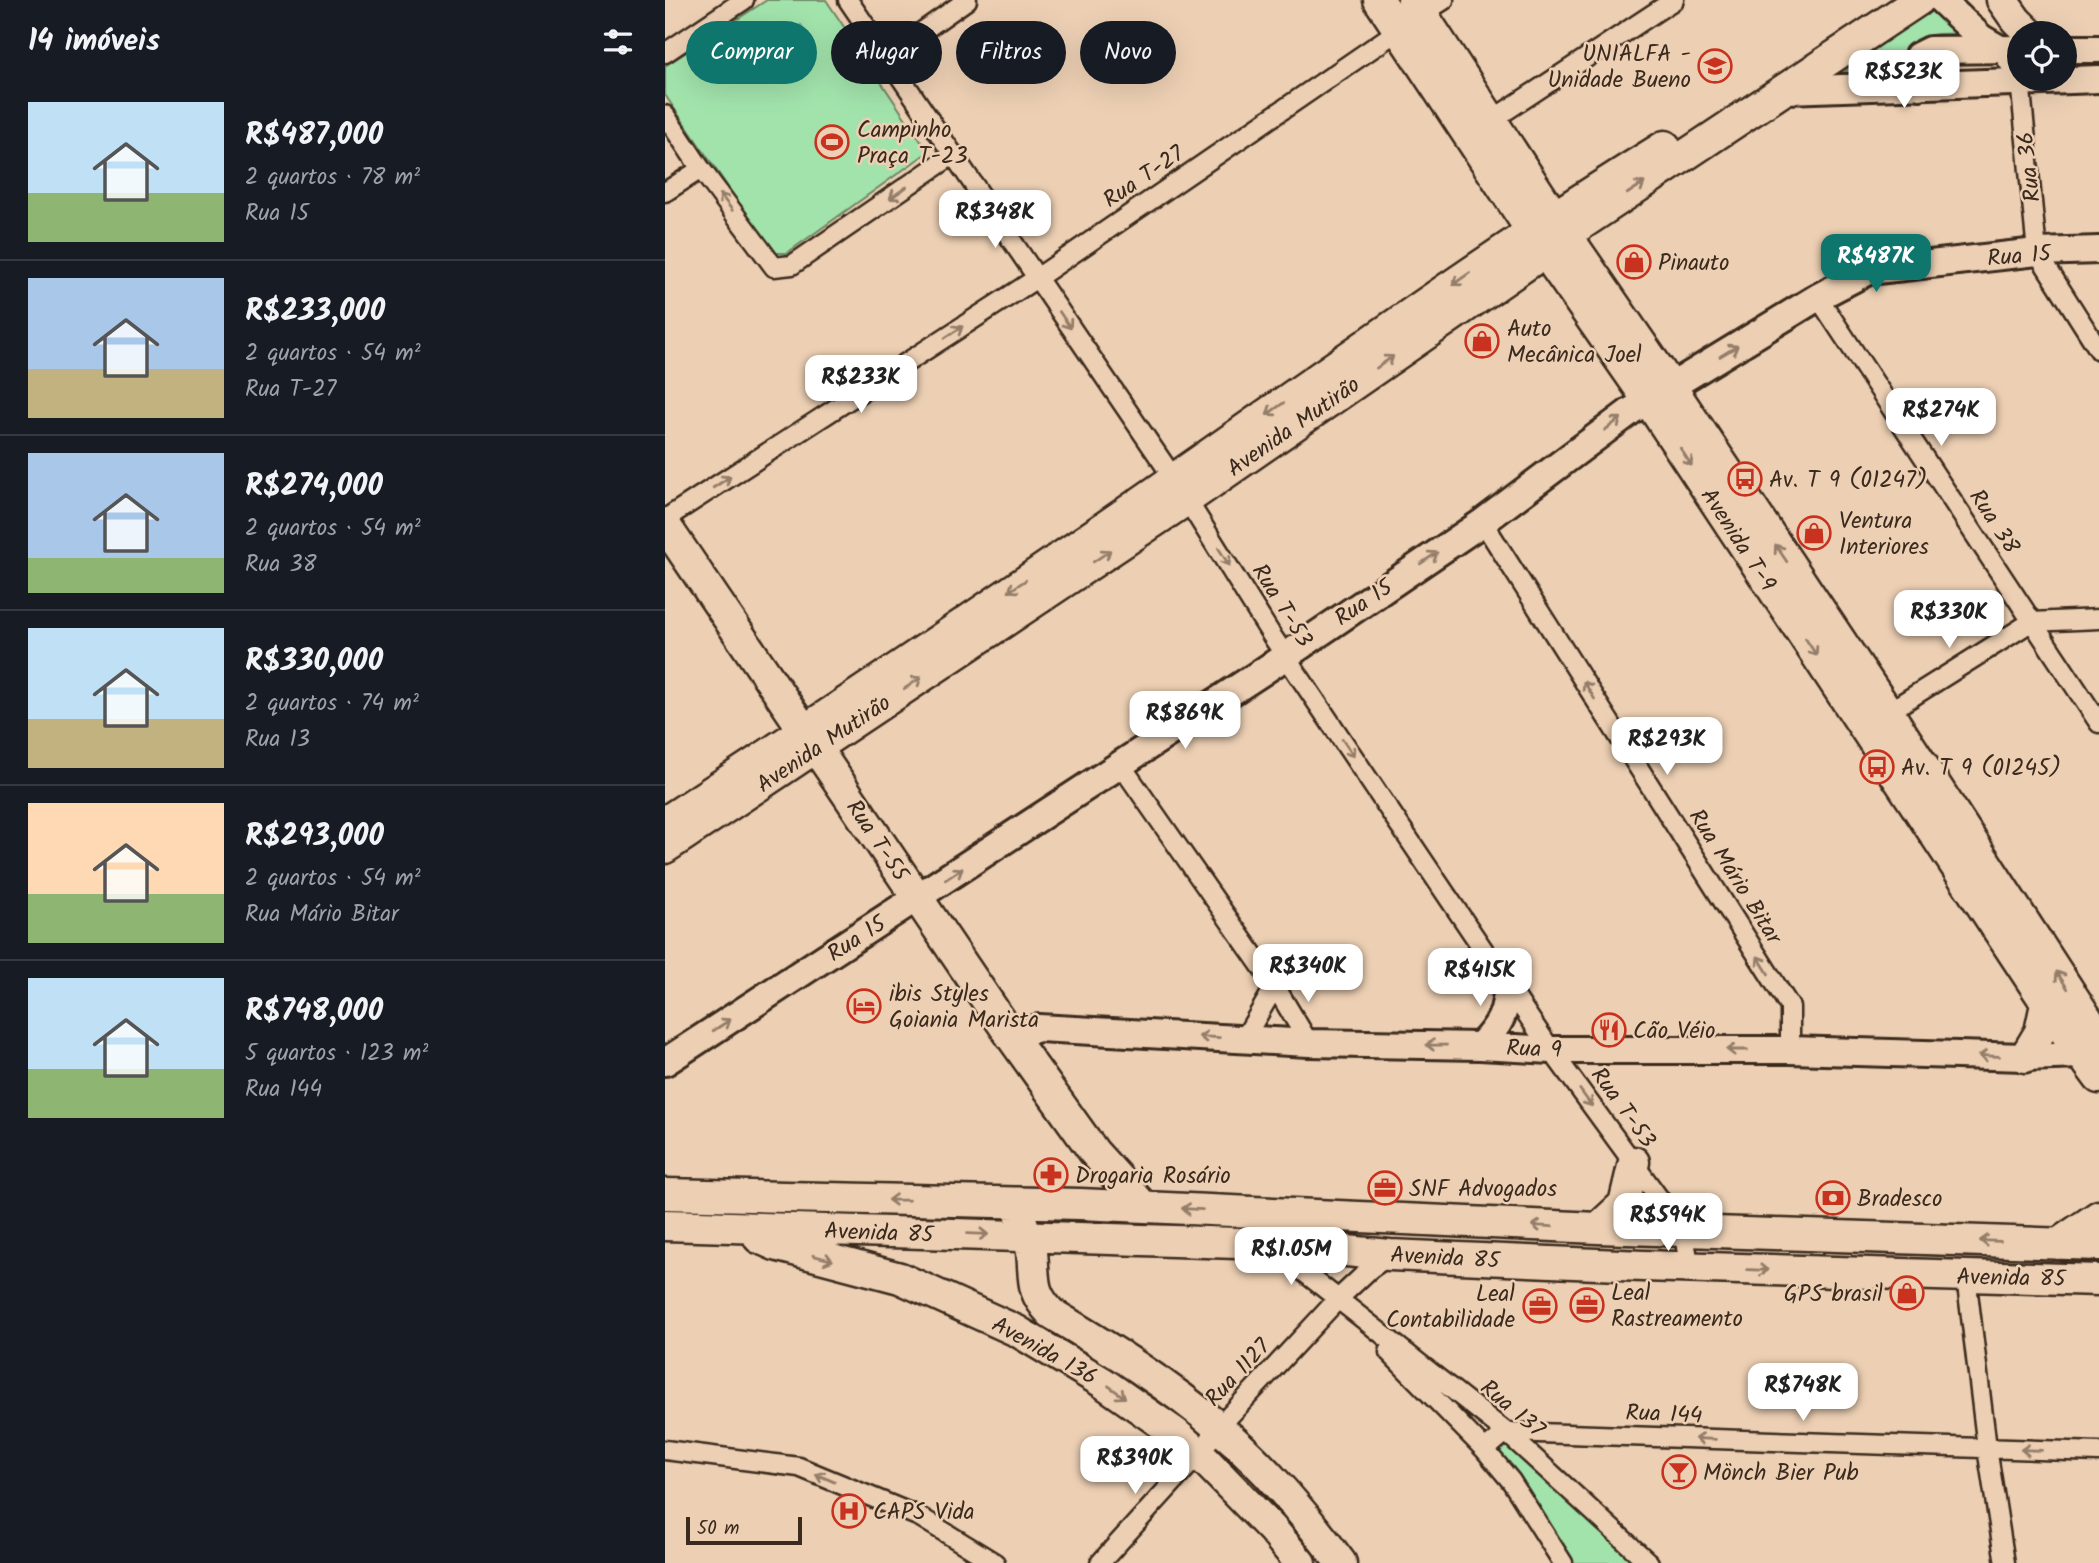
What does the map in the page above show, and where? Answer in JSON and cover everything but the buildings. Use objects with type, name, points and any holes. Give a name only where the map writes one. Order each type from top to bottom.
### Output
[{"type":"main road","name":"Avenida T-9","points":[[1379,0],[1419,11],[1492,120],[1550,233]]},
{"type":"main road","name":"Avenida Mutirão","points":[[665,849],[810,739],[1181,489],[1784,72],[1881,0]]},
{"type":"main road","name":"Avenida Mutirão","points":[[1550,233],[1579,226],[1919,0]]},
{"type":"main road","points":[[2002,0],[2017,21]]},
{"type":"main road","name":"Avenida T-9","points":[[1419,11],[1550,233],[1660,394],[1888,712],[2095,1055]]},
{"type":"main road","name":"Avenida T-9","points":[[1660,394],[2046,1004],[2095,1055]]},
{"type":"main road","name":"Rua T-55","points":[[665,525],[1011,1036],[1094,1152],[1144,1207]]},
{"type":"main road","name":"Avenida Mutirão","points":[[665,822],[810,739]]},
{"type":"main road","points":[[2025,1057],[2040,1032],[2046,1004]]},
{"type":"main road","points":[[1033,1284],[1080,1204],[1088,1185],[1094,1152]]},
{"type":"main road","points":[[1598,1228],[1624,1204],[1634,1162]]},
{"type":"main road","name":"Avenida 85","points":[[665,1194],[1080,1204],[1598,1228],[2099,1245]]},
{"type":"main road","name":"Avenida 136","points":[[1015,1203],[1032,1254],[1033,1284],[1040,1301],[1051,1313],[1130,1361],[1219,1427],[1246,1452],[1314,1527],[1341,1563]]},
{"type":"main road","points":[[2058,1244],[2099,1216]]},
{"type":"main road","name":"Avenida 85","points":[[665,1225],[1269,1244],[1390,1255],[1690,1268],[2099,1280]]},
{"type":"main road","name":"Avenida 136","points":[[736,1228],[775,1245],[900,1278],[1017,1331],[1102,1382],[1175,1433],[1272,1529],[1300,1563]]},
{"type":"street","points":[[665,53],[744,0]]},
{"type":"street","name":"Rua T-53","points":[[848,0],[862,21]]},
{"type":"street","points":[[937,21],[967,0]]},
{"type":"street","points":[[1492,120],[1674,0]]},
{"type":"street","name":"Rua 36","points":[[1941,0],[1981,38],[2007,48]]},
{"type":"street","name":"Rua T-27","points":[[665,519],[1037,278],[1419,11]]},
{"type":"street","points":[[2077,49],[2099,48]]},
{"type":"street","points":[[1920,86],[1916,76],[1918,56],[1930,50],[2007,49]]},
{"type":"street","points":[[2077,79],[2099,79]]},
{"type":"street","points":[[1786,90],[2007,81]]},
{"type":"street","name":"Rua T-53","points":[[905,84],[1181,489],[1284,654],[1551,1050],[1683,1231]]},
{"type":"street","name":"Rua 36","points":[[2021,91],[2036,252],[2099,350]]},
{"type":"street","points":[[665,115],[701,169],[774,267],[792,265],[954,154]]},
{"type":"street","points":[[665,192],[701,169]]},
{"type":"street","name":"Rua 15","points":[[665,1062],[1262,672],[1284,654],[1483,522],[1631,411],[1818,297],[1868,271],[2036,252],[2099,250]]},
{"type":"street","name":"Rua 38","points":[[1818,297],[2099,723]]},
{"type":"street","name":"Rua Mário Bitar","points":[[1483,522],[1790,1007],[1790,1050]]},
{"type":"street","name":"Rua 38","points":[[2062,667],[2057,640],[2064,620]]},
{"type":"street","points":[[1888,712],[2031,622],[2099,620]]},
{"type":"street","points":[[1121,765],[1275,986],[1309,1043]]},
{"type":"street","points":[[1480,1046],[1493,1032],[1506,1009],[1508,983]]},
{"type":"street","points":[[1244,1040],[1275,986]]},
{"type":"street","name":"Rua 9","points":[[1011,1036],[1038,1028],[1309,1043],[1551,1050],[1790,1050],[2025,1057],[2095,1055]]},
{"type":"street","points":[[1683,1231],[1690,1268]]},
{"type":"street","name":"Rua 137","points":[[1269,1244],[1506,1432],[1649,1563]]},
{"type":"street","name":"Rua 1127","points":[[1100,1563],[1199,1454],[1219,1427],[1338,1299],[1370,1269],[1390,1255]]},
{"type":"street","points":[[1966,1276],[1987,1448],[2005,1563]]},
{"type":"street","name":"Rua 137","points":[[1338,1299],[1485,1450],[1511,1481],[1563,1563]]},
{"type":"street","points":[[1485,1450],[1506,1432]]},
{"type":"street","name":"Rua 144","points":[[1506,1432],[2099,1452]]},
{"type":"street","points":[[665,1450],[799,1467],[919,1517],[995,1563]]},
{"type":"green space","points":[[767,0],[826,0],[840,21],[831,21],[831,84],[882,84],[928,152],[787,253],[773,253],[665,95],[665,66],[686,52],[686,84],[817,84],[817,21],[735,21]]},
{"type":"green space","points":[[1939,2],[1973,35],[1937,34],[1921,39],[1911,52],[1909,70],[1882,74],[1843,73]]},
{"type":"green space","points":[[1508,1445],[1644,1563],[1570,1563],[1495,1454]]},
{"type":"place","name":"UNIALFA - Unidade Bueno","points":[[1715,66]]},
{"type":"place","name":"Campinho Praça T-23","points":[[832,142]]},
{"type":"place","name":"Pinauto","points":[[1634,262]]},
{"type":"place","name":"Auto Mecânica Joel","points":[[1482,341]]},
{"type":"place","name":"Av. T 9 (01247)","points":[[1745,479]]},
{"type":"place","name":"Ventura Interiores","points":[[1814,533]]},
{"type":"place","name":"Av. T 9 (01245)","points":[[1877,767]]},
{"type":"place","name":"ibis Styles Goiania Marista","points":[[864,1006]]},
{"type":"place","name":"Cão Véio","points":[[1609,1030]]},
{"type":"place","name":"Drogaria Rosário","points":[[1051,1175]]},
{"type":"place","name":"SNF Advogados","points":[[1385,1188]]},
{"type":"place","name":"Bradesco","points":[[1833,1198]]},
{"type":"place","name":"GPS brasil","points":[[1907,1293]]},
{"type":"place","name":"Leal Rastreamento","points":[[1587,1305]]},
{"type":"place","name":"Leal Contabilidade","points":[[1540,1306]]},
{"type":"place","name":"Mönch Bier Pub","points":[[1679,1472]]},
{"type":"place","name":"CAPS Vida","points":[[849,1511]]}]
